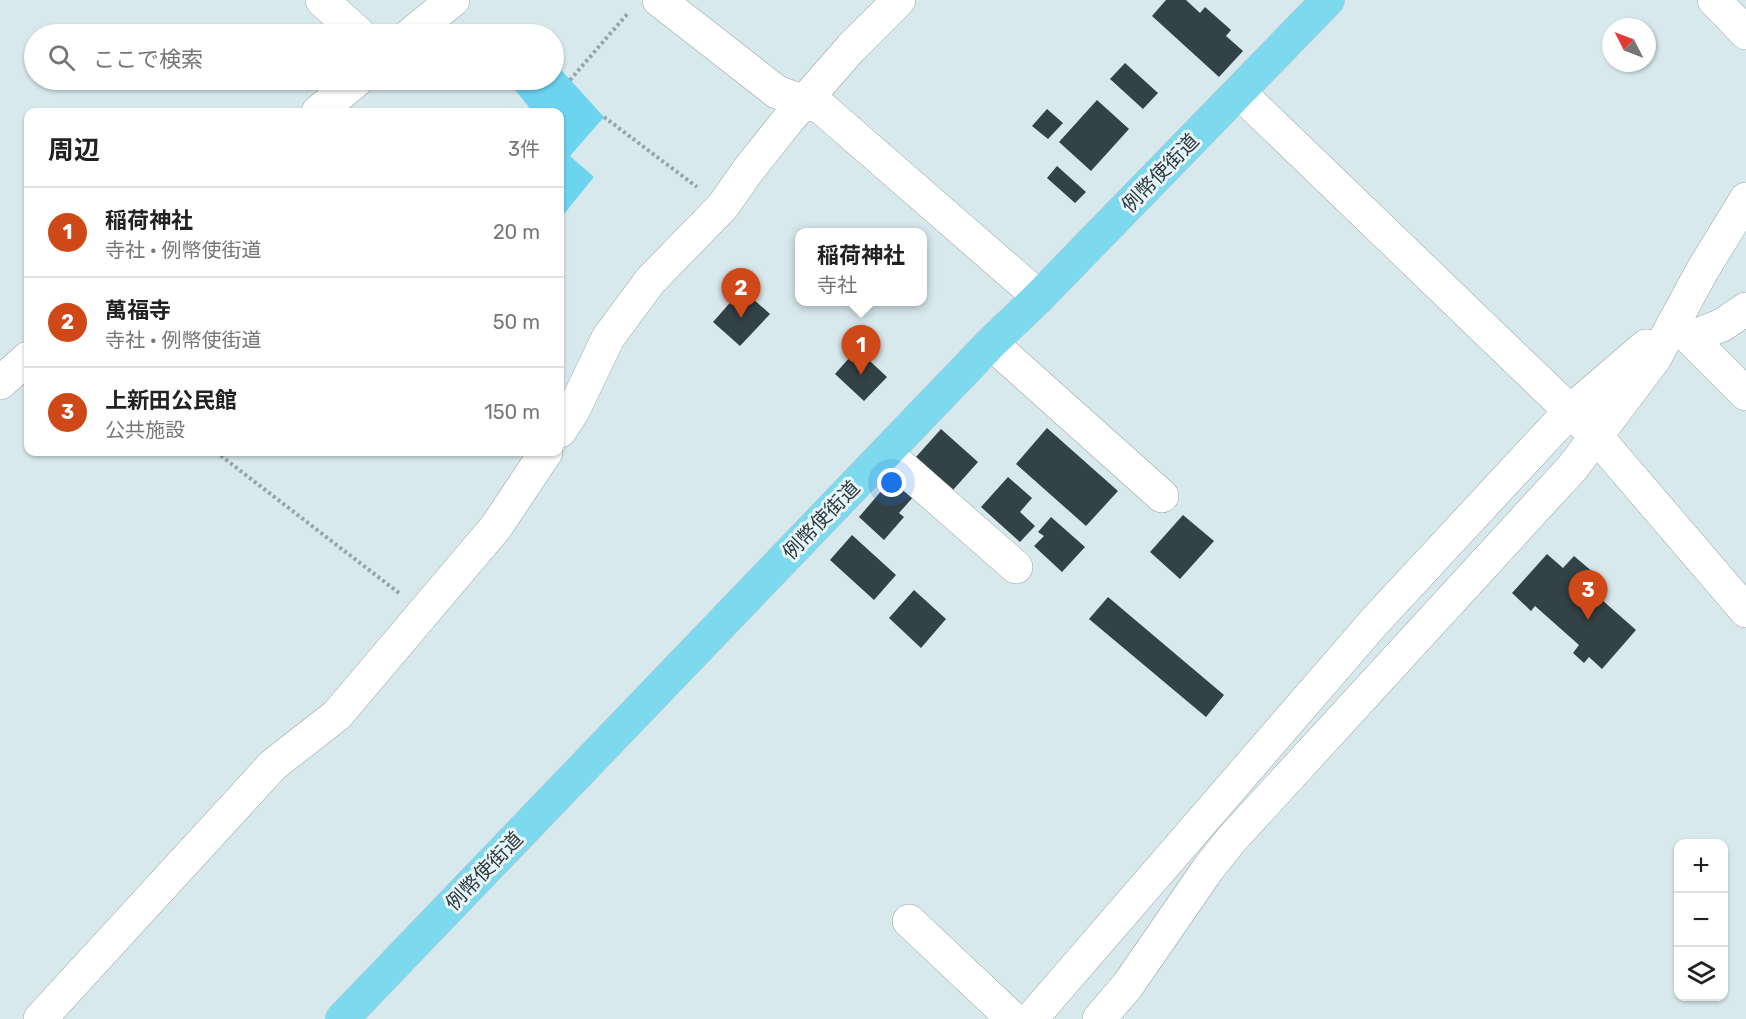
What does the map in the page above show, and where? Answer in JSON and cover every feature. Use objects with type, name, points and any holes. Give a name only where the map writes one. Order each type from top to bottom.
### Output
[{"type":"main road","name":"例幣使街道","points":[[342,1019],[991,343],[1039,297],[1328,0]]},
{"type":"street","points":[[322,0],[348,24]]},
{"type":"street","points":[[423,24],[453,0]]},
{"type":"street","points":[[564,425],[608,338],[650,281],[723,206],[749,169],[851,48],[899,0]]},
{"type":"street","points":[[1714,0],[1746,33]]},
{"type":"street","points":[[645,4],[777,92],[822,108],[1039,297]]},
{"type":"street","points":[[323,108],[345,90]]},
{"type":"street","points":[[1239,92],[1596,436],[1746,611]]},
{"type":"street","points":[[1099,1019],[1128,986],[1208,868],[1252,816],[1572,467],[1655,358],[1682,331],[1702,271],[1746,199]]},
{"type":"street","points":[[1046,1014],[1226,792],[1375,621],[1569,412],[1682,331],[1722,326],[1746,309]]},
{"type":"street","points":[[1682,331],[1746,394]]},
{"type":"street","points":[[991,343],[1162,496]]},
{"type":"street","points":[[0,383],[24,362]]},
{"type":"street","points":[[886,453],[1016,567]]},
{"type":"street","points":[[40,1019],[273,765],[337,715],[500,522],[543,456]]},
{"type":"street","points":[[1375,621],[1405,649]]},
{"type":"street","points":[[1226,792],[1252,816]]},
{"type":"street","points":[[909,921],[1013,1019]]},
{"type":"path","points":[[570,80],[645,4]]},
{"type":"path","points":[[604,117],[723,206]]},
{"type":"path","points":[[221,456],[423,612]]},
{"type":"shaded area","points":[[564,73],[604,117],[570,156],[594,177],[564,214],[564,108],[530,108],[515,90],[564,90]]},
{"type":"building","points":[[1166,0],[1186,0],[1200,13],[1205,7],[1231,30],[1226,36],[1243,51],[1219,77],[1152,16]]},
{"type":"building","points":[[1125,63],[1158,93],[1143,109],[1110,79]]},
{"type":"building","points":[[1097,100],[1129,129],[1091,171],[1059,142]]},
{"type":"building","points":[[1047,109],[1063,123],[1048,139],[1032,126]]},
{"type":"building","points":[[1057,166],[1086,192],[1075,203],[1047,178]]},
{"type":"building","points":[[742,289],[770,314],[740,346],[713,322]]},
{"type":"building","points":[[857,349],[887,377],[864,401],[835,374]]},
{"type":"building","points":[[1047,428],[1118,491],[1086,526],[1016,464]]},
{"type":"building","points":[[941,429],[978,462],[953,490],[916,457]]},
{"type":"building","points":[[894,476],[915,495],[899,513],[904,517],[884,540],[859,517]]},
{"type":"building","points":[[1008,477],[1032,498],[1020,512],[1035,526],[1020,542],[981,507]]},
{"type":"building","points":[[1183,515],[1214,541],[1180,579],[1150,552]]},
{"type":"building","points":[[1051,517],[1085,547],[1062,572],[1034,546],[1044,536],[1038,532]]},
{"type":"building","points":[[852,535],[896,575],[874,600],[830,560]]},
{"type":"building","points":[[1547,554],[1563,568],[1574,556],[1594,573],[1584,584],[1636,630],[1602,669],[1589,657],[1584,663],[1573,653],[1579,645],[1535,606],[1531,611],[1512,593]]},
{"type":"building","points":[[914,590],[946,619],[921,648],[889,618]]},
{"type":"building","points":[[1108,597],[1224,695],[1206,717],[1089,619]]},
{"type":"place","name":"萬福寺","points":[[741,318]]},
{"type":"place","name":"稲荷神社","points":[[861,375]]},
{"type":"place","name":"上新田公民館","points":[[1588,620]]}]
